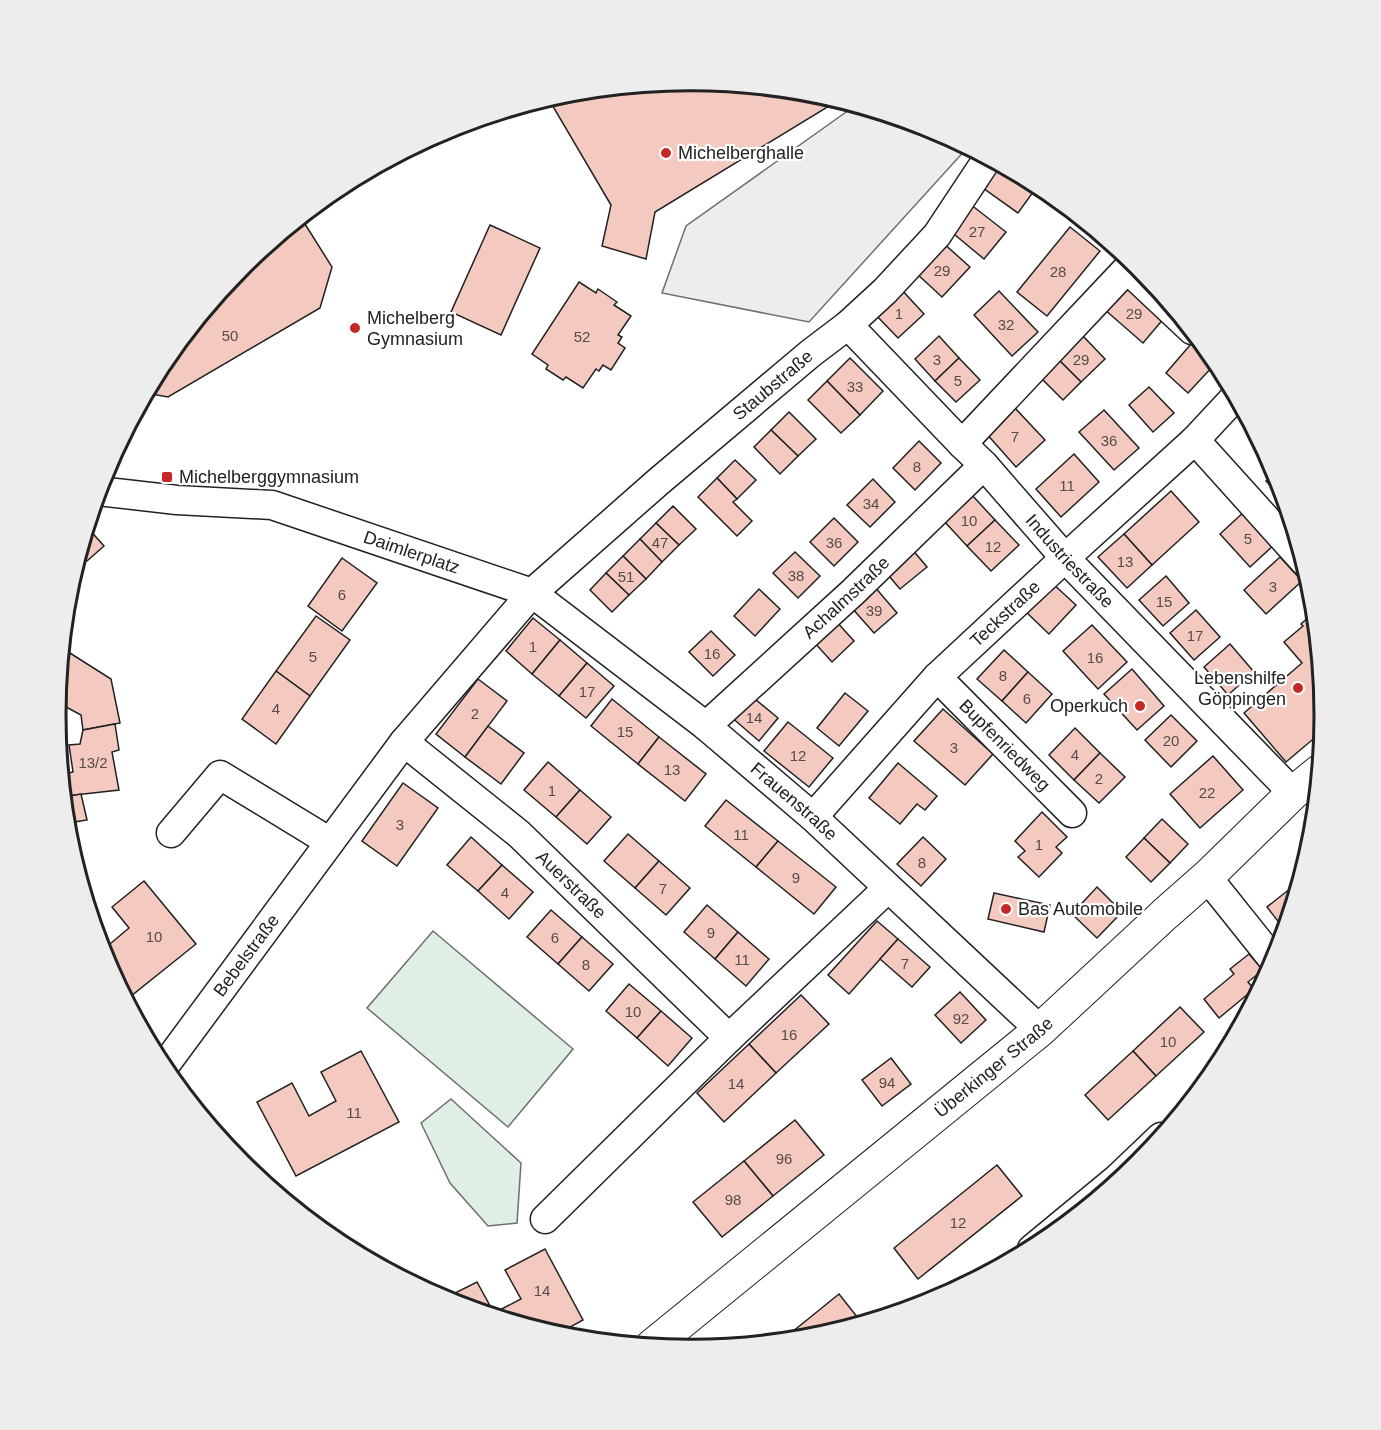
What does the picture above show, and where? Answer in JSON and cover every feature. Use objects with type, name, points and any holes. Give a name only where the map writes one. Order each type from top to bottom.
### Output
[{"type":"main road","name":"Überkinger Straße","points":[[661,1339],[1040,1030],[1312,778]]},
{"type":"street","name":"Staubstraße","points":[[532,593],[658,482],[848,325],[885,291],[937,235],[984,164]]},
{"type":"street","points":[[962,444],[1126,267]]},
{"type":"street","name":"Industriestraße","points":[[848,325],[984,465],[1065,558],[1293,794]]},
{"type":"street","name":"Teckstraße","points":[[813,817],[937,677],[1195,440],[1230,402]]},
{"type":"street","points":[[1195,440],[1293,548]]},
{"type":"street","name":"Achalmstraße","points":[[706,726],[853,591],[984,465]]},
{"type":"street","name":"Daimlerplatz","points":[[108,492],[177,500],[272,505],[532,593]]},
{"type":"street","points":[[404,742],[532,593]]},
{"type":"street","name":"Frauenstraße","points":[[532,593],[706,726],[813,817],[1040,1030]]},
{"type":"street","name":"Bupfenriedweg","points":[[937,677],[1071,813]]},
{"type":"street","name":"Bebelstraße","points":[[169,1059],[404,742]]},
{"type":"street","name":"Auerstraße","points":[[404,742],[519,834],[729,1038]]},
{"type":"street","points":[[171,833],[220,775],[330,842]]},
{"type":"street","points":[[1207,877],[1267,953]]},
{"type":"street","points":[[545,1219],[729,1038],[888,888]]},
{"type":"green space","points":[[433,931],[573,1049],[508,1127],[367,1008]]},
{"type":"green space","points":[[451,1099],[521,1163],[517,1223],[488,1226],[450,1183],[421,1123]]},
{"type":"shaded area","points":[[848,111],[891,124],[963,153],[809,322],[662,293],[686,226]]},
{"type":"building","name":"Michelberghalle","points":[[690,91],[772,96],[829,106],[655,212],[646,259],[602,246],[611,205],[553,106],[609,96]]},
{"type":"building","points":[[996,170],[1032,193],[1018,213],[983,188]]},
{"type":"building","points":[[970,204],[1006,232],[984,259],[949,230]]},
{"type":"building","name":"Michelberg Gymnasium","points":[[305,224],[332,267],[320,308],[168,397],[155,395],[195,335],[249,273]]},
{"type":"building","points":[[490,225],[540,248],[501,335],[451,312]]},
{"type":"building","points":[[1070,227],[1100,251],[1047,316],[1017,292]]},
{"type":"building","points":[[942,242],[970,267],[942,297],[915,272]]},
{"type":"building","points":[[579,282],[596,293],[598,289],[617,302],[614,305],[631,316],[618,335],[622,337],[618,343],[625,348],[611,370],[603,365],[599,371],[596,369],[583,388],[566,377],[563,380],[546,369],[548,365],[532,354]]},
{"type":"building","points":[[1126,284],[1165,317],[1143,343],[1104,309]]},
{"type":"building","points":[[900,288],[924,314],[898,338],[873,312]]},
{"type":"building","points":[[999,291],[1038,332],[1012,356],[974,315]]},
{"type":"building","points":[[1082,335],[1105,359],[1081,382],[1058,359]]},
{"type":"building","points":[[939,336],[959,358],[935,381],[915,359]]},
{"type":"building","points":[[1191,344],[1210,369],[1188,393],[1166,373]]},
{"type":"building","points":[[850,358],[883,391],[860,415],[827,381]]},
{"type":"building","points":[[959,358],[980,380],[956,402],[935,381]]},
{"type":"building","points":[[1058,359],[1081,382],[1063,400],[1040,377]]},
{"type":"building","points":[[827,381],[860,415],[841,433],[808,400]]},
{"type":"building","points":[[1149,387],[1174,413],[1153,432],[1129,405]]},
{"type":"building","points":[[1013,406],[1045,440],[1016,467],[985,432]]},
{"type":"building","points":[[1104,410],[1139,448],[1114,470],[1079,432]]},
{"type":"building","points":[[789,412],[816,439],[798,456],[771,430]]},
{"type":"building","points":[[771,430],[798,456],[780,474],[754,447]]},
{"type":"building","points":[[919,441],[941,463],[915,490],[893,468]]},
{"type":"building","points":[[1074,454],[1099,482],[1061,517],[1036,489]]},
{"type":"building","points":[[735,460],[756,480],[737,499],[717,478]]},
{"type":"building","points":[[717,478],[737,499],[733,502],[752,521],[737,536],[698,497]]},
{"type":"building","points":[[873,479],[895,502],[870,527],[847,505]]},
{"type":"building","points":[[1171,491],[1199,522],[1152,565],[1124,534]]},
{"type":"building","points":[[971,494],[995,520],[967,546],[943,520]]},
{"type":"building","points":[[673,506],[696,529],[679,545],[656,523]]},
{"type":"building","points":[[1246,510],[1276,543],[1250,567],[1220,534]]},
{"type":"building","points":[[834,518],[858,542],[834,566],[810,542]]},
{"type":"building","points":[[995,520],[1019,545],[991,571],[967,546]]},
{"type":"building","points":[[656,523],[679,545],[662,562],[640,539]]},
{"type":"building","points":[[93,534],[104,546],[87,561],[86,559]]},
{"type":"building","points":[[1124,534],[1152,565],[1127,588],[1098,557]]},
{"type":"building","points":[[640,539],[662,562],[646,579],[623,556]]},
{"type":"building","points":[[911,548],[927,567],[900,589],[884,570]]},
{"type":"building","points":[[795,552],[820,576],[798,598],[773,573]]},
{"type":"building","points":[[623,556],[646,579],[629,595],[606,573]]},
{"type":"building","points":[[1280,557],[1301,582],[1266,614],[1244,590]]},
{"type":"building","points":[[342,558],[377,583],[342,631],[308,606]]},
{"type":"building","points":[[606,573],[629,595],[612,612],[590,590]]},
{"type":"building","points":[[1166,576],[1189,603],[1163,626],[1139,600]]},
{"type":"building","points":[[1052,583],[1076,605],[1049,634],[1025,611]]},
{"type":"building","points":[[874,586],[897,613],[874,633],[851,607]]},
{"type":"building","points":[[759,589],[780,609],[755,636],[734,616]]},
{"type":"building","points":[[1196,610],[1220,637],[1194,660],[1170,633]]},
{"type":"building","points":[[316,616],[350,640],[310,696],[276,671]]},
{"type":"building","points":[[533,618],[560,640],[532,674],[506,651]]},
{"type":"building","name":"Lebenshilfe Göppingen","points":[[1307,618],[1314,674],[1314,738],[1286,762],[1244,713],[1302,663],[1284,642],[1303,626],[1301,624]]},
{"type":"building","points":[[835,620],[854,641],[832,662],[813,641]]},
{"type":"building","points":[[1092,625],[1127,662],[1098,689],[1063,651]]},
{"type":"building","points":[[711,631],[735,655],[713,676],[689,652]]},
{"type":"building","points":[[560,640],[587,663],[559,696],[532,674]]},
{"type":"building","points":[[1230,644],[1254,672],[1228,695],[1204,667]]},
{"type":"building","points":[[1004,650],[1028,672],[1002,701],[977,679]]},
{"type":"building","points":[[69,652],[111,679],[120,723],[83,730],[81,715],[66,707]]},
{"type":"building","points":[[587,663],[614,686],[586,718],[559,696]]},
{"type":"building","points":[[1132,669],[1164,706],[1137,730],[1104,694]]},
{"type":"building","points":[[276,671],[310,696],[276,744],[242,719]]},
{"type":"building","points":[[1028,672],[1052,694],[1026,723],[1002,701]]},
{"type":"building","points":[[478,679],[507,701],[465,757],[436,734]]},
{"type":"building","points":[[845,693],[868,711],[839,746],[817,728]]},
{"type":"building","points":[[749,694],[778,718],[759,741],[730,716]]},
{"type":"building","points":[[612,699],[659,737],[638,764],[591,726]]},
{"type":"building","points":[[943,709],[993,754],[965,785],[914,741]]},
{"type":"building","points":[[1171,715],[1197,741],[1171,767],[1145,740]]},
{"type":"building","points":[[788,722],[833,758],[809,787],[764,751]]},
{"type":"building","points":[[115,724],[119,750],[112,752],[119,790],[71,795],[69,773],[73,772],[69,745],[80,744],[83,730]]},
{"type":"building","points":[[488,726],[524,753],[501,784],[465,757]]},
{"type":"building","points":[[1075,728],[1100,753],[1074,780],[1049,755]]},
{"type":"building","points":[[659,737],[706,774],[685,801],[638,764]]},
{"type":"building","points":[[1100,753],[1125,777],[1099,803],[1074,780]]},
{"type":"building","points":[[1213,756],[1243,790],[1200,828],[1170,794]]},
{"type":"building","points":[[548,762],[580,790],[556,817],[524,790]]},
{"type":"building","points":[[898,763],[937,796],[925,810],[917,804],[900,824],[869,798]]},
{"type":"building","points":[[403,783],[438,808],[397,866],[362,841]]},
{"type":"building","points":[[580,790],[611,817],[587,844],[556,817]]},
{"type":"building","points":[[81,794],[87,820],[75,822],[71,796]]},
{"type":"building","points":[[726,800],[778,841],[756,867],[705,826]]},
{"type":"building","points":[[1042,812],[1067,837],[1056,847],[1062,853],[1039,877],[1018,857],[1025,851],[1015,841]]},
{"type":"building","points":[[1162,819],[1188,844],[1170,863],[1144,838]]},
{"type":"building","points":[[628,834],[659,861],[635,888],[604,861]]},
{"type":"building","points":[[471,837],[502,865],[478,891],[447,865]]},
{"type":"building","points":[[923,837],[946,859],[921,886],[897,864]]},
{"type":"building","points":[[1144,838],[1170,863],[1151,882],[1126,857]]},
{"type":"building","points":[[778,841],[836,887],[814,914],[756,867]]},
{"type":"building","points":[[659,861],[690,888],[666,915],[635,888]]},
{"type":"building","points":[[502,865],[533,892],[509,919],[478,891]]},
{"type":"building","points":[[144,881],[196,944],[132,995],[110,944],[129,928],[112,907]]},
{"type":"building","points":[[1097,887],[1122,912],[1097,938],[1072,914]]},
{"type":"building","points":[[1291,888],[1279,923],[1267,907]]},
{"type":"building","points":[[994,893],[1050,905],[1044,932],[988,919]]},
{"type":"building","points":[[707,905],[738,932],[715,959],[684,932]]},
{"type":"building","points":[[551,910],[582,937],[558,964],[527,937]]},
{"type":"building","points":[[877,921],[898,939],[849,994],[828,975]]},
{"type":"building","points":[[738,932],[769,959],[746,986],[715,959]]},
{"type":"building","points":[[582,937],[613,964],[589,991],[558,964]]},
{"type":"building","points":[[898,939],[930,967],[912,987],[880,959]]},
{"type":"building","points":[[1249,954],[1261,968],[1259,974],[1248,982],[1253,987],[1250,992],[1219,1018],[1204,999],[1234,974],[1230,969]]},
{"type":"building","points":[[629,984],[661,1011],[637,1038],[606,1011]]},
{"type":"building","points":[[960,992],[986,1020],[961,1043],[935,1015]]},
{"type":"building","points":[[801,995],[829,1024],[776,1073],[749,1044]]},
{"type":"building","points":[[1180,1007],[1204,1032],[1156,1076],[1133,1051]]},
{"type":"building","points":[[661,1011],[692,1038],[668,1066],[637,1038]]},
{"type":"building","points":[[749,1044],[776,1073],[724,1122],[697,1093]]},
{"type":"building","points":[[361,1051],[399,1122],[296,1176],[257,1102],[292,1083],[309,1116],[336,1101],[321,1072]]},
{"type":"building","points":[[1133,1051],[1156,1076],[1108,1120],[1085,1095]]},
{"type":"building","points":[[891,1058],[911,1084],[882,1106],[862,1080]]},
{"type":"building","points":[[795,1120],[824,1155],[773,1196],[744,1161]]},
{"type":"building","points":[[744,1161],[773,1196],[722,1237],[693,1202]]},
{"type":"building","points":[[997,1165],[1022,1196],[918,1279],[894,1248]]},
{"type":"building","points":[[545,1249],[583,1320],[569,1328],[501,1309],[521,1299],[505,1270]]},
{"type":"building","points":[[477,1282],[490,1306],[455,1293]]},
{"type":"building","points":[[839,1294],[857,1317],[812,1328],[794,1331]]},
{"type":"place","name":"Michelberghalle","points":[[666,153]]},
{"type":"place","name":"Michelberg Gymnasium","points":[[355,328]]},
{"type":"place","name":"Michelberggymnasium","points":[[167,477]]},
{"type":"place","name":"Lebenshilfe Göppingen","points":[[1298,688]]},
{"type":"place","name":"Operkuch","points":[[1140,706]]},
{"type":"place","name":"Bas Automobile","points":[[1006,909]]}]
